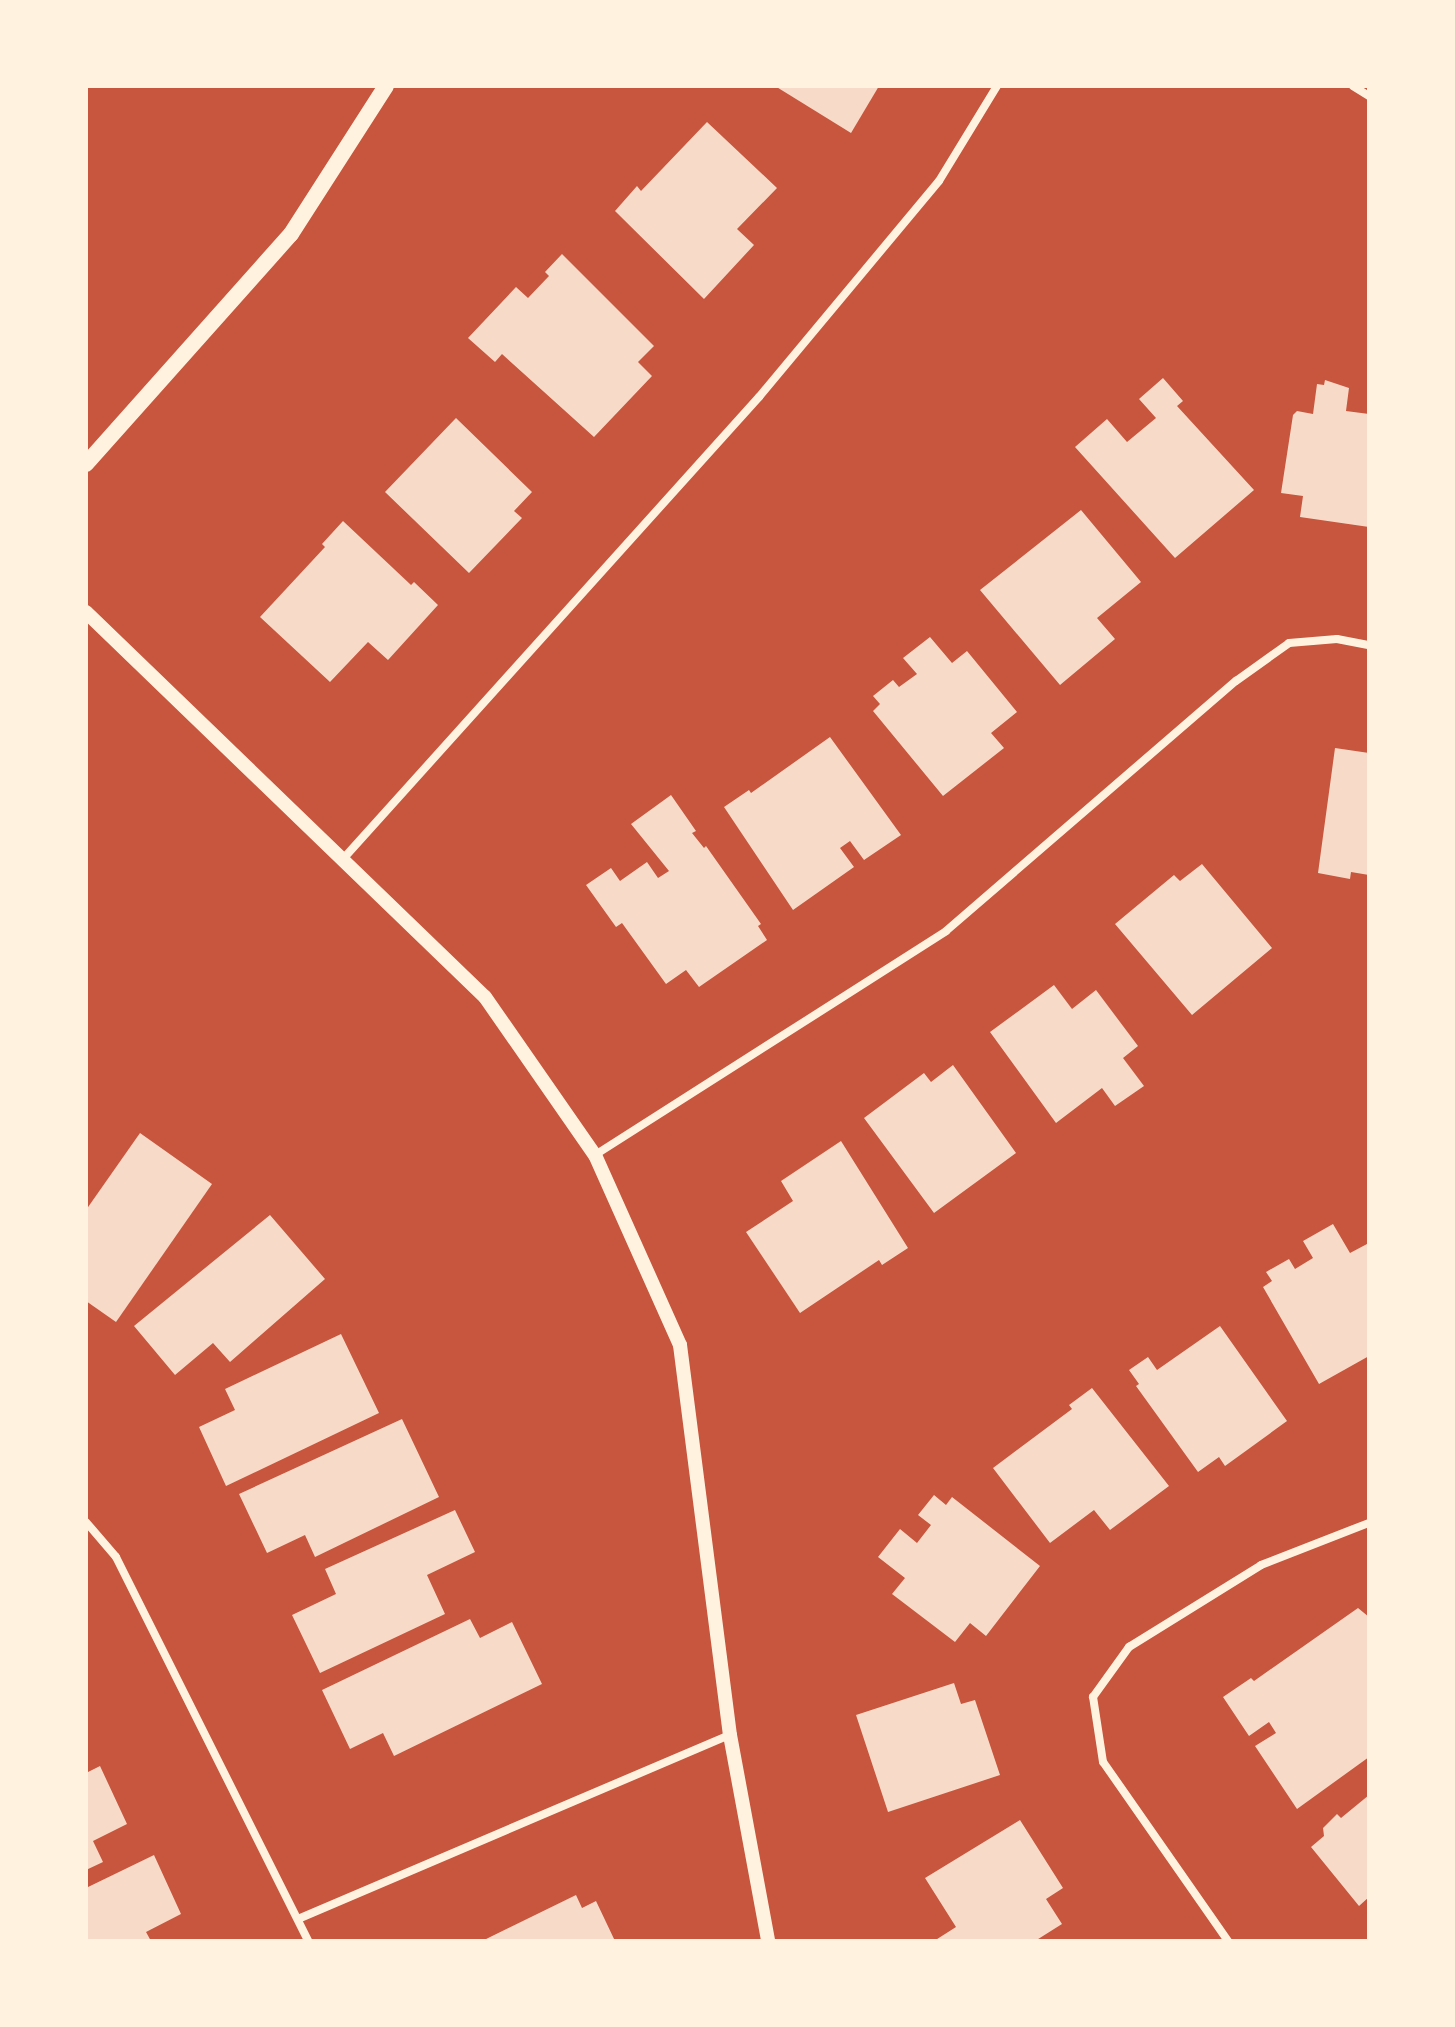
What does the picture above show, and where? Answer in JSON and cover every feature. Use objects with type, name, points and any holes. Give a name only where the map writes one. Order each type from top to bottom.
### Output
[{"type":"main road","points":[[86,464],[291,234],[386,86]]},
{"type":"street","points":[[343,859],[759,397],[939,181],[997,86]]},
{"type":"street","points":[[1353,86],[1369,96]]},
{"type":"street","points":[[86,612],[485,997],[595,1155],[680,1345],[730,1735],[768,1941]]},
{"type":"street","points":[[595,1155],[946,931],[1236,681],[1289,643],[1337,639],[1369,645]]},
{"type":"street","points":[[86,1522],[116,1557],[308,1941]]},
{"type":"street","points":[[1228,1941],[1103,1762],[1093,1697],[1129,1647],[1261,1565],[1369,1523]]},
{"type":"street","points":[[298,1919],[730,1735]]},
{"type":"building","points":[[775,86],[879,86],[851,133]]},
{"type":"building","points":[[707,122],[777,188],[737,229],[754,245],[704,299],[615,211],[637,186],[641,191]]},
{"type":"building","points":[[562,254],[654,346],[638,362],[652,376],[594,437],[502,354],[495,362],[468,338],[516,287],[528,298],[549,276],[545,272]]},
{"type":"building","points":[[1163,378],[1183,401],[1177,406],[1254,490],[1175,558],[1075,447],[1107,419],[1127,442],[1156,418],[1139,399]]},
{"type":"building","points":[[1325,380],[1349,388],[1346,411],[1369,414],[1369,527],[1300,517],[1303,496],[1281,493],[1293,415],[1297,411],[1313,414],[1317,384],[1324,385]]},
{"type":"building","points":[[456,418],[532,492],[514,511],[522,518],[469,573],[385,492]]},
{"type":"building","points":[[1081,510],[1141,582],[1097,618],[1115,639],[1060,685],[980,590]]},
{"type":"building","points":[[343,521],[411,585],[414,582],[438,605],[388,660],[368,642],[330,682],[260,617],[325,547],[322,544]]},
{"type":"building","points":[[930,637],[952,663],[967,651],[1017,712],[991,733],[1004,748],[943,796],[873,711],[880,704],[873,696],[893,680],[899,687],[917,674],[903,658]]},
{"type":"building","points":[[830,737],[901,835],[864,860],[850,841],[840,848],[854,867],[793,910],[724,807],[749,790],[751,793]]},
{"type":"building","points":[[1335,748],[1369,753],[1369,875],[1351,872],[1350,879],[1318,873]]},
{"type":"building","points":[[671,795],[696,831],[692,833],[704,848],[706,846],[761,924],[758,926],[767,940],[699,987],[686,970],[666,984],[622,923],[616,927],[586,885],[611,868],[620,881],[647,862],[658,878],[669,871],[631,824]]},
{"type":"building","points":[[1202,864],[1272,948],[1192,1015],[1115,924],[1174,875],[1180,881]]},
{"type":"building","points":[[1054,985],[1072,1009],[1096,990],[1138,1046],[1123,1058],[1144,1086],[1115,1106],[1102,1088],[1056,1123],[990,1032]]},
{"type":"building","points":[[953,1065],[1016,1153],[934,1213],[864,1118],[924,1073],[931,1082]]},
{"type":"building","points":[[140,1133],[212,1184],[116,1322],[86,1301],[86,1210]]},
{"type":"building","points":[[841,1141],[908,1248],[882,1265],[879,1260],[800,1313],[746,1232],[793,1201],[781,1181]]},
{"type":"building","points":[[270,1215],[325,1279],[230,1362],[213,1343],[175,1375],[134,1326]]},
{"type":"building","points":[[1333,1224],[1350,1253],[1367,1244],[1369,1249],[1369,1356],[1319,1384],[1263,1287],[1272,1281],[1266,1272],[1289,1259],[1295,1269],[1313,1258],[1303,1241]]},
{"type":"building","points":[[1220,1326],[1287,1421],[1225,1466],[1219,1457],[1198,1472],[1136,1386],[1139,1384],[1129,1370],[1148,1357],[1157,1370]]},
{"type":"building","points":[[341,1334],[379,1413],[226,1486],[199,1427],[235,1410],[225,1389]]},
{"type":"building","points":[[1092,1388],[1169,1486],[1110,1530],[1094,1510],[1050,1543],[993,1468],[1072,1409],[1069,1405]]},
{"type":"building","points":[[402,1419],[439,1497],[315,1557],[305,1535],[267,1553],[239,1494]]},
{"type":"building","points":[[934,1495],[946,1505],[952,1497],[1040,1566],[986,1636],[970,1623],[955,1642],[892,1594],[905,1578],[878,1557],[900,1529],[917,1543],[931,1525],[918,1515]]},
{"type":"building","points":[[455,1510],[475,1552],[427,1575],[445,1614],[320,1673],[292,1615],[336,1594],[325,1569]]},
{"type":"building","points":[[1358,1608],[1369,1617],[1369,1757],[1297,1809],[1255,1746],[1276,1733],[1269,1722],[1249,1736],[1223,1697],[1251,1678],[1254,1681]]},
{"type":"building","points":[[470,1619],[480,1638],[512,1622],[542,1684],[394,1756],[383,1733],[350,1749],[322,1690]]},
{"type":"building","points":[[954,1683],[961,1704],[975,1700],[1000,1775],[888,1812],[856,1715]]},
{"type":"building","points":[[100,1766],[127,1824],[93,1841],[103,1862],[86,1870],[86,1773]]},
{"type":"building","points":[[1369,1795],[1369,1897],[1359,1906],[1311,1847],[1324,1836],[1323,1828],[1337,1814],[1341,1818]]},
{"type":"building","points":[[1020,1820],[1063,1888],[1046,1899],[1062,1924],[1035,1941],[934,1941],[956,1927],[925,1878]]},
{"type":"building","points":[[154,1855],[181,1914],[146,1932],[151,1941],[86,1941],[86,1888]]},
{"type":"building","points":[[576,1895],[582,1908],[596,1901],[615,1941],[482,1941]]}]
